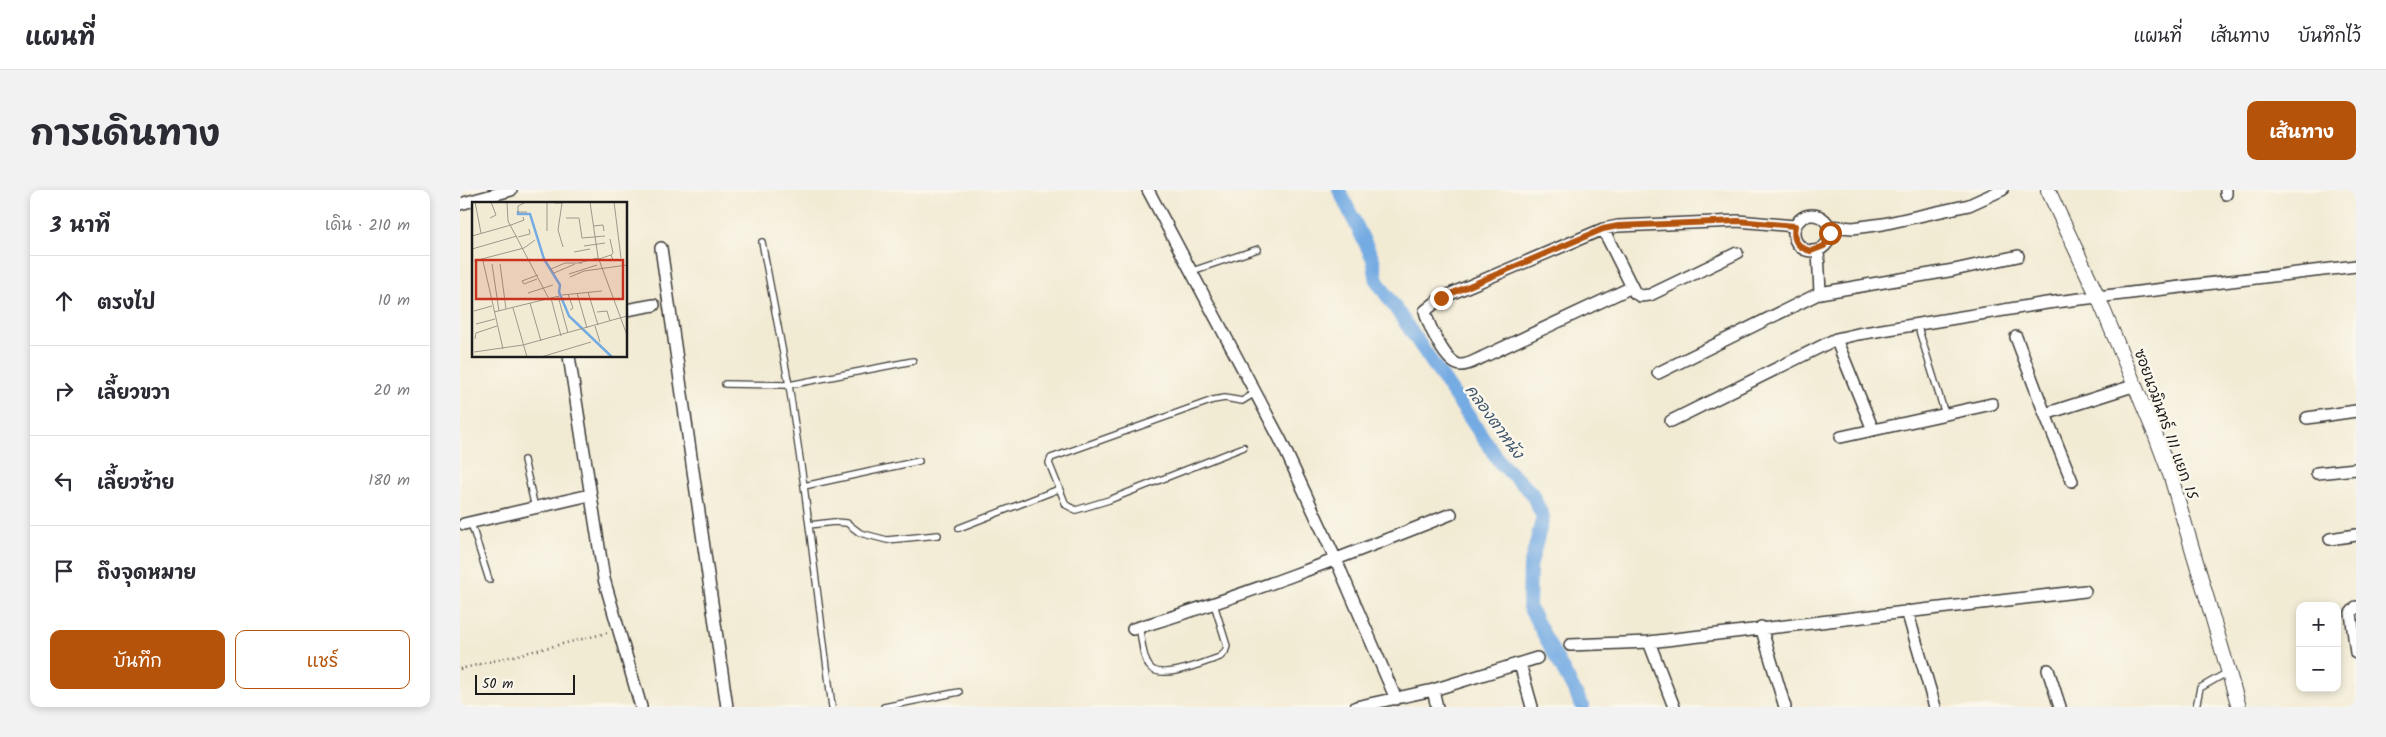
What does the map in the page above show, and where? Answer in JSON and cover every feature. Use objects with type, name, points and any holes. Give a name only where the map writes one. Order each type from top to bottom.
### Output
[{"type":"street","points":[[460,204],[511,190]]},
{"type":"street","points":[[1148,190],[1281,441],[1336,560],[1396,699]]},
{"type":"street","points":[[1828,226],[1854,228],[1883,224],[1969,205],[2002,190]]},
{"type":"street","name":"ซอยนวมินทร์ 111 แยก 15","points":[[2048,190],[2098,297],[2136,385],[2171,477],[2239,707]]},
{"type":"street","points":[[1812,215],[1825,220],[1828,226],[1828,240],[1818,250],[1811,251],[1799,246],[1795,240],[1795,226],[1799,220],[1812,215]]},
{"type":"street","points":[[1632,287],[1483,357],[1460,365],[1454,363],[1445,354],[1427,320],[1425,311],[1441,298],[1603,229],[1618,226],[1738,221],[1795,226]]},
{"type":"street","points":[[1603,229],[1632,287],[1640,296],[1650,295],[1737,253]]},
{"type":"street","points":[[661,248],[727,707]]},
{"type":"street","points":[[1818,250],[1820,293]]},
{"type":"street","points":[[1658,373],[1820,293],[1954,270],[2018,256]]},
{"type":"street","points":[[1671,421],[1836,339],[1917,324],[2098,297],[2356,266]]},
{"type":"street","points":[[628,310],[654,305]]},
{"type":"street","points":[[2016,337],[2072,481]]},
{"type":"street","points":[[1836,339],[1873,430]]},
{"type":"street","points":[[569,358],[604,580],[640,707]]},
{"type":"street","points":[[2045,414],[2136,385]]},
{"type":"street","points":[[1841,437],[1992,404]]},
{"type":"street","points":[[2308,418],[2356,411]]},
{"type":"street","points":[[2317,473],[2356,469]]},
{"type":"street","points":[[468,523],[590,495]]},
{"type":"street","points":[[1136,628],[1214,604],[1336,560],[1451,514]]},
{"type":"street","points":[[2330,539],[2356,535]]},
{"type":"street","points":[[1570,645],[1649,642],[1761,627],[2085,592]]},
{"type":"street","points":[[2356,607],[2351,613],[2351,622],[2356,653]]},
{"type":"street","points":[[1907,611],[1935,707]]},
{"type":"street","points":[[1761,627],[1785,707]]},
{"type":"street","points":[[1649,642],[1674,707]]},
{"type":"street","points":[[1356,707],[1433,690],[1537,658]]},
{"type":"street","points":[[1520,664],[1532,707]]},
{"type":"street","points":[[2048,670],[2060,707]]},
{"type":"street","points":[[1433,690],[1437,707]]},
{"type":"lane","points":[[762,242],[789,385],[832,707]]},
{"type":"lane","points":[[1192,271],[1258,249]]},
{"type":"lane","points":[[1917,324],[1945,414]]},
{"type":"lane","points":[[725,384],[789,385],[913,361]]},
{"type":"lane","points":[[1244,447],[1109,500],[1076,510],[1066,505],[1049,463],[1051,458],[1213,400],[1225,398],[1242,401],[1255,393]]},
{"type":"lane","points":[[524,460],[535,508]]},
{"type":"lane","points":[[804,486],[918,462]]},
{"type":"lane","points":[[959,528],[1059,489]]},
{"type":"lane","points":[[809,525],[834,522],[847,523],[860,533],[887,540],[938,535]]},
{"type":"lane","points":[[468,523],[489,580]]},
{"type":"lane","points":[[1136,628],[1149,666],[1156,673],[1169,673],[1212,660],[1220,657],[1225,652],[1227,646],[1214,604]]},
{"type":"lane","points":[[2196,707],[2200,688],[2228,672]]},
{"type":"lane","points":[[884,707],[959,692]]},
{"type":"path","points":[[460,669],[618,630]]},
{"type":"waterway","name":"คลองตาหนัง","points":[[1339,190],[1373,259],[1377,281],[1501,464],[1531,492],[1543,517],[1530,567],[1529,607],[1583,707]]},
{"type":"route","points":[[1441,298],[1588,234],[1618,226],[1738,221],[1795,226],[1795,240],[1804,250],[1811,251],[1818,250],[1824,246],[1830,233]]}]
